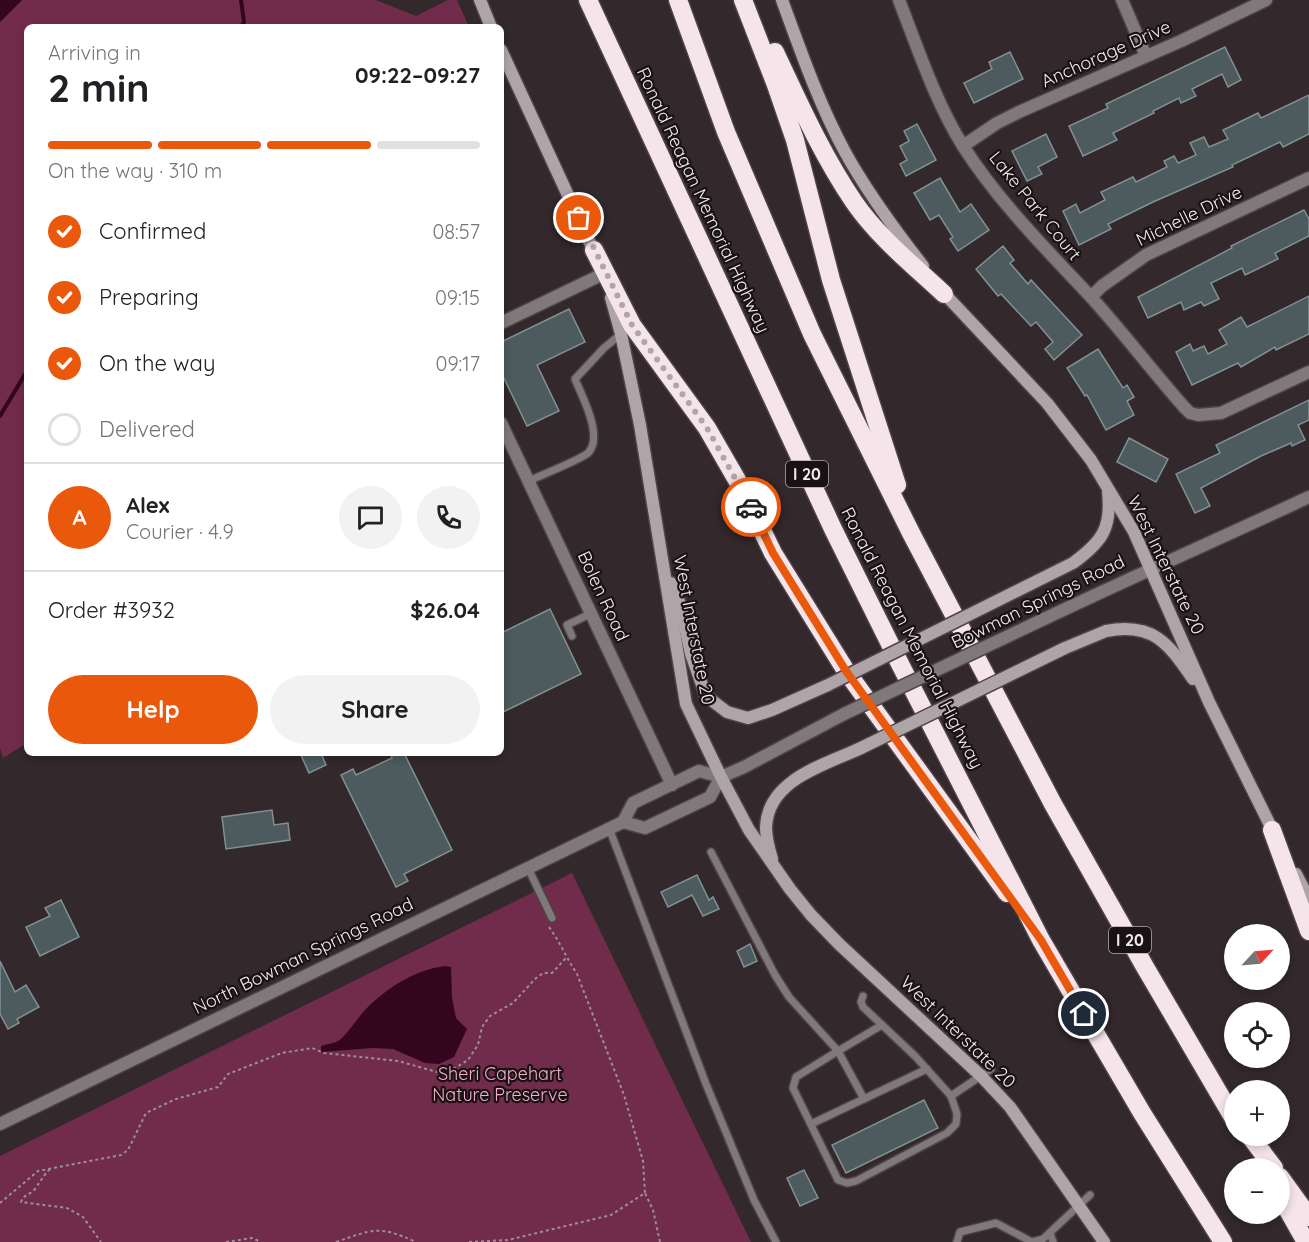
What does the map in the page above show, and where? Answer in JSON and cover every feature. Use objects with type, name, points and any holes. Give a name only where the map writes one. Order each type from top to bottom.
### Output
[{"type":"highway","name":"Ronald Reagan Memorial Highway","points":[[588,0],[833,529],[1041,940],[1142,1113],[1223,1242]]},
{"type":"highway","name":"I 20","points":[[678,0],[726,132],[813,334],[911,533],[1053,804],[1145,968],[1224,1102]]},
{"type":"highway","points":[[743,0],[795,140],[831,280],[911,533]]},
{"type":"highway","points":[[748,0],[811,128],[854,202],[881,234],[944,294]]},
{"type":"highway","points":[[594,250],[632,325],[707,428],[741,487],[773,553],[846,671],[1041,940]]},
{"type":"highway","points":[[1272,830],[1309,931]]},
{"type":"highway","points":[[1219,1093],[1224,1100]]},
{"type":"highway","points":[[1290,1191],[1309,1218]]},
{"type":"highway","points":[[1290,1214],[1306,1242]]},
{"type":"main road","points":[[480,0],[490,24]]},
{"type":"main road","name":"West Interstate 20","points":[[783,0],[812,83],[846,153],[899,235],[944,294],[1047,403],[1091,460],[1134,532],[1209,702],[1309,899]]},
{"type":"main road","name":"West Interstate 20","points":[[504,56],[603,274],[621,334],[640,425],[686,704],[721,777],[749,830],[812,915],[839,944],[986,1072],[1104,1242]]},
{"type":"main road","points":[[663,562],[680,604],[691,654],[706,696],[727,712],[748,718],[828,685],[1073,563],[1091,550],[1104,533],[1110,512],[1108,489]]},
{"type":"main road","points":[[773,865],[766,825],[776,796],[797,778],[1065,648],[1106,631],[1124,628],[1142,630],[1160,639],[1177,657],[1209,702]]},
{"type":"street","name":"Lake Park Court","points":[[899,0],[937,97],[963,146],[992,186],[1065,272],[1091,297],[1190,413],[1198,415],[1221,413],[1309,372]]},
{"type":"street","points":[[1122,0],[1146,56]]},
{"type":"street","name":"Anchorage Drive","points":[[963,146],[997,123],[1019,112],[1266,0]]},
{"type":"street","name":"Michelle Drive","points":[[1091,297],[1102,286],[1146,255],[1309,178]]},
{"type":"street","points":[[504,322],[603,274]]},
{"type":"street","name":"Bolen Road","points":[[504,429],[672,785]]},
{"type":"street","name":"Bowman Springs Road","points":[[721,777],[844,714],[1150,568],[1174,560],[1309,497]]},
{"type":"street","name":"North Bowman Springs Road","points":[[0,1124],[609,828],[623,822],[645,828],[710,797],[721,777],[699,771],[633,803],[623,822]]},
{"type":"lane","points":[[529,481],[588,453],[594,441],[592,423],[575,379],[604,348],[621,334]]},
{"type":"lane","points":[[572,636],[567,625],[592,613]]},
{"type":"lane","points":[[609,828],[706,1084],[754,1200],[776,1242]]},
{"type":"lane","points":[[711,852],[775,975],[789,997],[838,1051],[864,1099]]},
{"type":"lane","points":[[528,868],[549,921]]},
{"type":"lane","points":[[863,996],[862,1004],[951,1095],[957,1114],[956,1124],[947,1133],[847,1183],[838,1180],[811,1124],[794,1088],[796,1077],[882,1025]]},
{"type":"lane","points":[[915,1056],[923,1050]]},
{"type":"lane","points":[[811,1124],[927,1069]]},
{"type":"lane","points":[[951,1095],[986,1072]]},
{"type":"lane","points":[[957,1242],[960,1232],[996,1223],[1032,1242],[1043,1239],[1090,1196]]},
{"type":"lane","points":[[1050,1233],[1053,1242]]},
{"type":"path","points":[[549,921],[566,958],[581,983],[624,1095],[643,1161],[645,1193],[653,1210],[660,1242]]},
{"type":"path","points":[[0,1203],[38,1171],[122,1155],[128,1150],[146,1113],[176,1099],[218,1087],[228,1074],[282,1053],[312,1048],[324,1053],[398,1060],[437,1072],[455,1068],[468,1059],[477,1045],[482,1027],[490,1016],[513,1003],[535,979],[543,973],[552,973],[566,958]]},
{"type":"path","points":[[50,1169],[40,1179],[34,1190],[23,1197],[21,1202],[67,1208],[83,1217],[101,1242]]},
{"type":"path","points":[[469,1242],[508,1240],[611,1215],[645,1193]]},
{"type":"path","points":[[336,1242],[373,1230],[392,1231],[416,1242]]},
{"type":"path","points":[[226,1242],[252,1238],[261,1242]]},
{"type":"green space","points":[[22,0],[376,0],[416,16],[448,0],[457,0],[468,24],[24,24],[24,745],[3,758],[0,748],[0,22]]},
{"type":"green space","name":"Sheri Capehart Nature Preserve","points":[[572,873],[751,1242],[0,1242],[0,1156]]},
{"type":"shaded area","points":[[0,0],[22,0],[0,22]]},
{"type":"shaded area","points":[[445,966],[451,967],[452,998],[456,1018],[467,1029],[454,1057],[439,1064],[425,1063],[393,1049],[373,1048],[321,1052],[321,1046],[341,1039],[367,1008],[384,993],[423,971]]},
{"type":"building","points":[[1225,47],[1241,80],[1228,87],[1222,74],[1192,89],[1196,96],[1181,103],[1179,98],[1153,111],[1154,113],[1113,133],[1117,140],[1083,156],[1069,126],[1108,108],[1106,104]]},
{"type":"building","points":[[1010,52],[1023,79],[974,103],[964,83],[992,69],[989,62]]},
{"type":"building","points":[[1309,95],[1309,134],[1283,147],[1280,142],[1232,165],[1233,167],[1153,202],[1108,224],[1111,229],[1079,245],[1063,211],[1076,204],[1080,213],[1105,200],[1101,192],[1133,177],[1136,182],[1167,167],[1164,161],[1174,156],[1178,163],[1196,155],[1190,143],[1204,137],[1209,147],[1228,139],[1223,130],[1258,113],[1261,118]]},
{"type":"building","points":[[917,124],[936,160],[906,176],[900,164],[907,160],[900,146],[909,141],[904,131]]},
{"type":"building","points":[[1046,134],[1057,157],[1038,167],[1042,174],[1027,181],[1012,151]]},
{"type":"building","points":[[940,178],[960,212],[971,204],[989,230],[958,251],[950,239],[953,237],[939,215],[930,220],[914,193]]},
{"type":"building","points":[[1304,210],[1309,219],[1309,236],[1275,253],[1278,259],[1245,275],[1242,268],[1211,283],[1219,299],[1204,306],[1201,302],[1184,310],[1181,302],[1148,318],[1138,297],[1232,248],[1231,246]]},
{"type":"building","points":[[1003,246],[1014,260],[1010,263],[1028,284],[1031,280],[1082,335],[1054,360],[1045,349],[1053,342],[1036,322],[1031,326],[1001,294],[998,296],[976,269]]},
{"type":"building","points":[[1309,296],[1309,334],[1276,350],[1275,347],[1241,367],[1238,363],[1192,385],[1176,352],[1190,344],[1193,351],[1204,346],[1208,354],[1227,344],[1219,330],[1241,317],[1247,327]]},
{"type":"building","points":[[569,309],[585,342],[537,365],[559,411],[527,426],[504,378],[504,341]]},
{"type":"building","points":[[1098,349],[1123,388],[1127,385],[1134,397],[1127,401],[1134,415],[1106,430],[1087,395],[1085,396],[1067,368]]},
{"type":"building","points":[[1309,400],[1309,420],[1298,425],[1305,440],[1292,446],[1291,443],[1261,456],[1201,488],[1210,506],[1195,513],[1176,474],[1220,453],[1216,445]]},
{"type":"building","points":[[1129,438],[1168,459],[1156,482],[1117,462]]},
{"type":"building","points":[[550,609],[581,674],[504,712],[504,632]]},
{"type":"building","points":[[301,756],[322,756],[326,765],[309,773]]},
{"type":"building","points":[[391,756],[405,756],[452,850],[404,874],[408,881],[396,887],[341,775],[353,769],[356,775],[392,758]]},
{"type":"building","points":[[272,810],[274,825],[288,823],[290,840],[226,849],[222,817]]},
{"type":"building","points":[[697,875],[709,900],[713,897],[719,909],[703,916],[692,895],[668,907],[661,892]]},
{"type":"building","points":[[61,900],[79,937],[40,956],[26,927],[50,916],[45,908]]},
{"type":"building","points":[[750,944],[757,961],[744,967],[737,951]]},
{"type":"building","points":[[0,961],[15,992],[26,985],[39,1007],[17,1019],[19,1023],[8,1029],[0,1014]]},
{"type":"building","points":[[924,1100],[938,1128],[846,1173],[832,1145]]},
{"type":"building","points":[[804,1170],[818,1198],[800,1206],[787,1178]]},
{"type":"waterway","points":[[241,0],[243,24]]},
{"type":"waterway","points":[[0,416],[24,376]]},
{"type":"way so far","points":[[579,218],[632,325],[707,428],[751,507]]},
{"type":"route","points":[[751,507],[773,553],[846,671],[1041,940],[1084,1014]]}]
